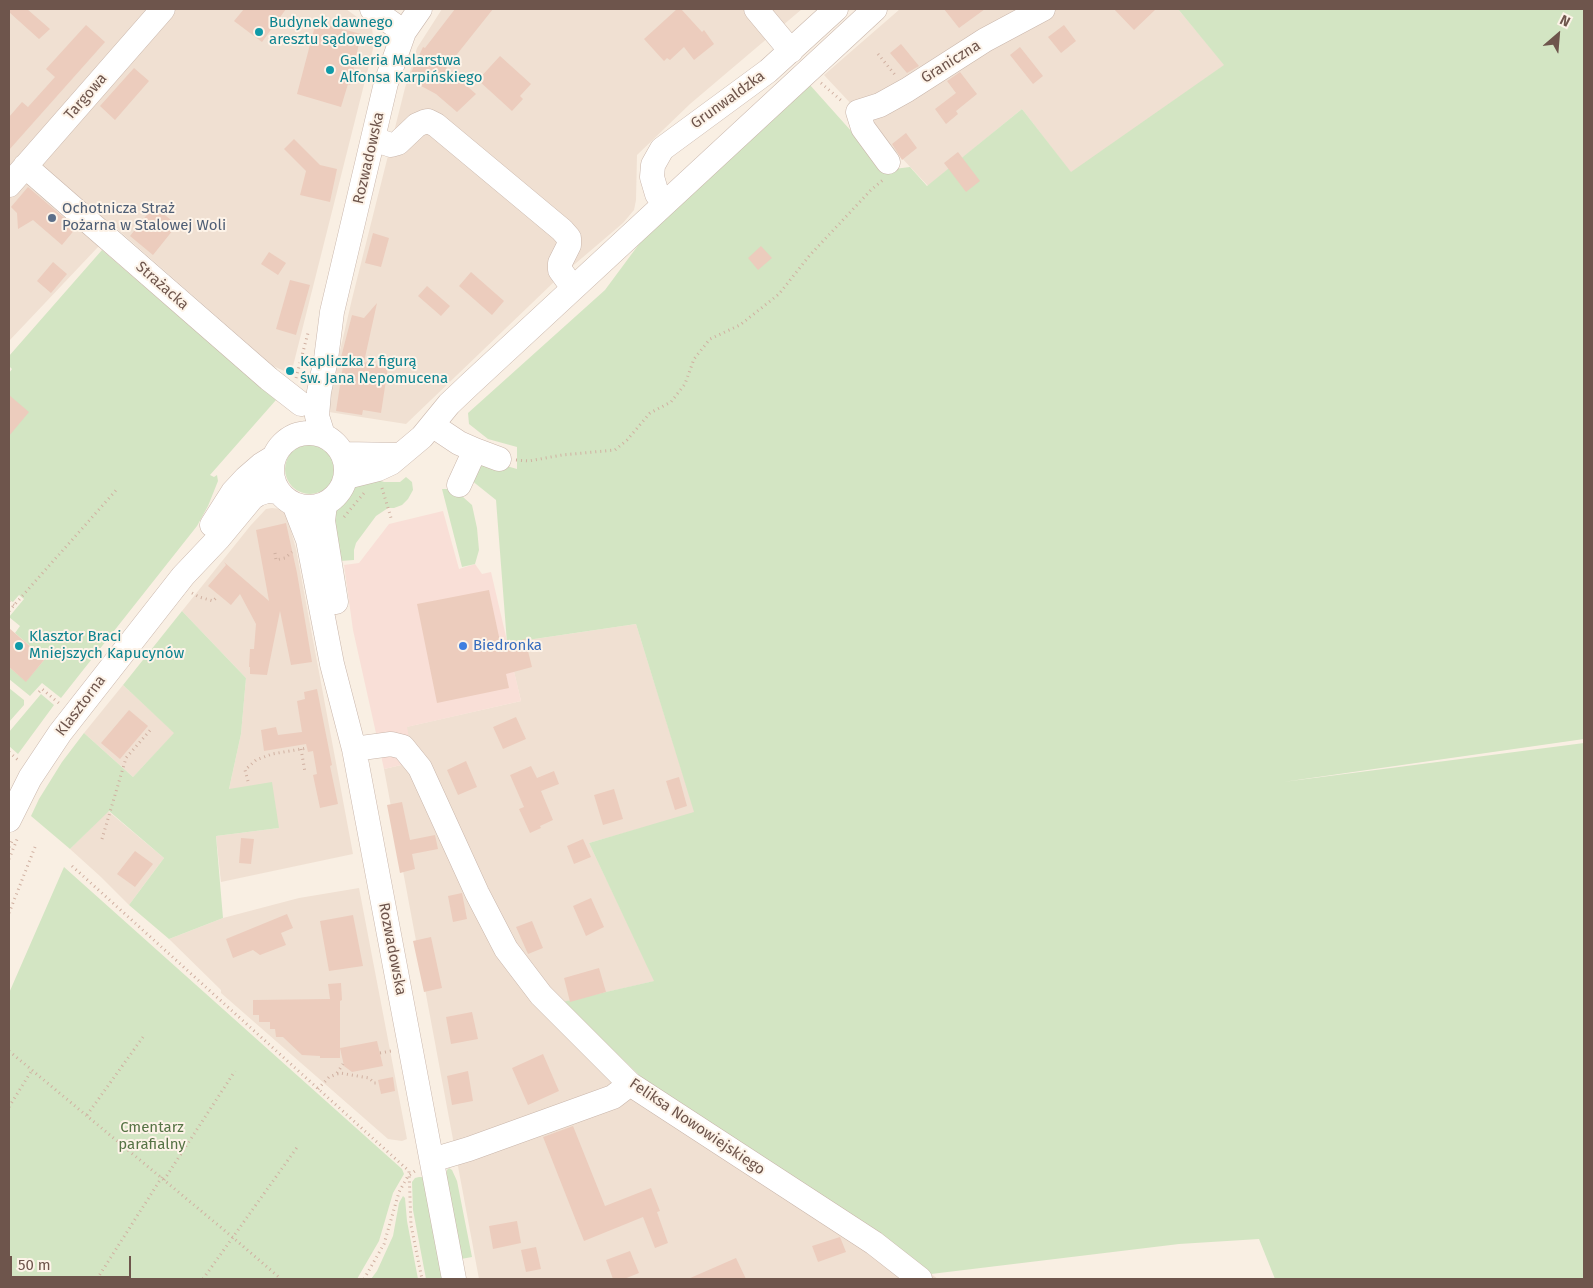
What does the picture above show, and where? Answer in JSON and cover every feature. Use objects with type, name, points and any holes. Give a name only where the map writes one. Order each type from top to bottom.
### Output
[{"type":"street","name":"Targowa","points":[[16,171],[163,9]]},
{"type":"street","points":[[372,9],[404,32]]},
{"type":"street","name":"Rozwadowska","points":[[323,435],[317,416],[332,312],[386,83],[404,32],[420,9]]},
{"type":"street","points":[[756,9],[791,51]]},
{"type":"street","name":"Grunwaldzka","points":[[664,204],[657,194],[652,177],[653,165],[662,149],[768,71],[836,9]]},
{"type":"street","points":[[345,466],[378,469],[391,463],[422,437],[462,391],[875,9]]},
{"type":"street","name":"Graniczna","points":[[858,112],[880,105],[907,90],[985,40],[1043,9]]},
{"type":"street","points":[[858,112],[863,128],[888,162]]},
{"type":"street","points":[[373,139],[391,145],[398,143],[417,125],[428,121],[436,125],[562,230],[569,238],[569,245],[560,263],[560,270],[573,288]]},
{"type":"street","name":"Strażacka","points":[[16,171],[300,404]]},
{"type":"street","name":"Rozwadowska","points":[[281,448],[300,404],[314,357],[332,312]]},
{"type":"street","points":[[432,425],[459,443],[499,459]]},
{"type":"street","points":[[311,432],[323,435],[335,443],[345,466],[342,489],[335,498],[325,504],[315,507],[304,507],[287,498],[274,481],[272,469],[281,448],[299,434],[311,432]]},
{"type":"street","name":"Klasztorna","points":[[186,583],[208,531],[234,492],[246,478],[281,448]]},
{"type":"street","points":[[459,485],[474,450]]},
{"type":"street","name":"Klasztorna","points":[[9,820],[30,778],[60,733],[186,583],[218,539],[252,498],[267,491],[287,498]]},
{"type":"street","name":"Rozwadowska","points":[[287,498],[308,540],[332,664],[353,744],[454,1279]]},
{"type":"street","name":"Rozwadowska","points":[[325,504],[323,521],[349,685],[353,744]]},
{"type":"street","name":"Feliksa Nowowiejskiego","points":[[353,744],[391,744],[403,747],[420,768],[477,893],[506,949],[541,995],[630,1084],[874,1243],[920,1279]]},
{"type":"street","points":[[432,1160],[469,1149],[613,1097],[630,1084]]},
{"type":"path","points":[[878,54],[907,90]]},
{"type":"path","points":[[809,70],[836,98],[858,112]]},
{"type":"path","points":[[499,459],[529,461],[562,455],[615,450],[627,440],[650,413],[671,402],[685,384],[694,359],[710,339],[740,325],[779,294],[810,255],[871,190],[885,178],[888,162]]},
{"type":"path","points":[[381,486],[391,518]]},
{"type":"path","points":[[9,611],[118,488]]},
{"type":"path","points":[[275,553],[276,560],[285,558],[298,547]]},
{"type":"path","points":[[186,583],[199,597],[213,601],[217,597]]},
{"type":"path","points":[[9,602],[14,605]]},
{"type":"path","points":[[39,692],[42,689],[62,706]]},
{"type":"path","points":[[102,838],[126,758],[152,728]]},
{"type":"path","points":[[248,781],[244,770],[256,760],[272,754],[307,748]]},
{"type":"path","points":[[301,749],[305,772]]},
{"type":"path","points":[[9,752],[18,760]]},
{"type":"path","points":[[9,913],[35,847]]},
{"type":"path","points":[[72,866],[409,1170],[411,1225],[422,1279]]},
{"type":"path","points":[[87,1115],[142,1037]]},
{"type":"path","points":[[9,1051],[281,1279]]},
{"type":"path","points":[[380,1053],[394,1051]]},
{"type":"path","points":[[318,1089],[343,1064]]},
{"type":"path","points":[[9,1107],[32,1070]]},
{"type":"path","points":[[97,1279],[235,1071]]},
{"type":"path","points":[[336,1073],[369,1078],[374,1083],[379,1083]]},
{"type":"path","points":[[203,1279],[298,1146]]},
{"type":"path","points":[[364,1279],[384,1244],[399,1192],[408,1176],[432,1160]]},
{"type":"shaded area","points":[[9,9],[346,9],[372,28],[374,45],[291,374],[273,366],[116,228],[9,341]]},
{"type":"shaded area","points":[[442,9],[802,9],[690,104],[637,155],[634,210],[623,223],[555,281],[406,424],[329,412],[330,394],[352,299],[405,88],[417,48]]},
{"type":"shaded area","points":[[900,9],[1178,9],[1225,65],[1071,173],[1022,109],[928,186],[824,75]]},
{"type":"shaded area","points":[[266,509],[281,509],[286,513],[296,549],[353,854],[221,882],[216,836],[279,828],[229,789],[241,734],[246,678],[182,611],[251,525]]},
{"type":"shaded area","points":[[443,511],[459,569],[475,564],[482,574],[491,572],[521,701],[407,727],[414,762],[384,769],[353,630],[344,565],[359,563],[389,524]]},
{"type":"shaded area","points":[[636,624],[695,813],[589,843],[655,981],[550,1005],[634,1080],[829,1200],[938,1279],[479,1279],[384,769],[414,762],[406,727],[521,701],[507,643]]},
{"type":"shaded area","points":[[123,685],[175,733],[133,777],[84,733]]},
{"type":"shaded area","points":[[108,811],[164,858],[129,905],[70,849]]},
{"type":"shaded area","points":[[359,888],[407,1139],[402,1141],[388,1139],[221,993],[221,990],[169,939],[223,918],[299,898]]},
{"type":"green space","points":[[1178,9],[1584,9],[1584,739],[1283,782],[1584,743],[1584,1279],[1275,1279],[1259,1239],[1179,1244],[931,1274],[829,1200],[643,1079],[606,1043],[549,1005],[654,981],[589,843],[694,812],[636,624],[507,643],[496,500],[471,480],[479,458],[517,469],[517,447],[488,439],[469,424],[468,413],[605,290],[645,236],[810,85],[886,170],[910,167],[927,186],[1022,109],[1071,172],[1224,65]]},
{"type":"green space","points":[[102,250],[276,400],[210,475],[214,477],[217,475],[218,481],[208,506],[197,526],[61,698],[42,683],[30,696],[9,679],[9,667],[26,681],[45,659],[15,633],[20,626],[9,617],[24,599],[19,595],[13,602],[9,600],[9,373],[12,369],[9,366],[9,356]]},
{"type":"green space","points":[[305,444],[315,444],[328,451],[335,464],[335,474],[328,487],[315,494],[305,494],[296,490],[289,483],[285,474],[285,464],[289,455],[296,448]]},
{"type":"green space","points":[[370,477],[384,482],[400,482],[406,477],[412,482],[413,490],[402,505],[388,508],[376,516],[356,543],[354,560],[340,561],[333,513],[354,484]]},
{"type":"green space","points":[[442,489],[454,489],[472,505],[479,550],[475,564],[462,567]]},
{"type":"green space","points":[[182,611],[246,678],[241,734],[229,789],[272,782],[279,828],[216,836],[223,918],[169,939],[129,905],[164,858],[109,811],[70,849],[31,816],[39,799],[62,762],[84,733],[133,777],[174,733],[123,685]]},
{"type":"green space","points":[[9,688],[24,700],[24,705],[9,722]]},
{"type":"green space","points":[[41,694],[54,705],[18,754],[9,746],[9,732]]},
{"type":"green space","name":"Cmentarz parafialny","points":[[64,867],[402,1169],[404,1174],[393,1193],[379,1241],[357,1279],[9,1279],[9,993]]},
{"type":"green space","points":[[449,1168],[452,1170],[457,1181],[472,1257],[461,1259],[446,1174]]},
{"type":"green space","points":[[423,1177],[445,1279],[426,1279],[413,1210],[412,1182],[415,1178]]},
{"type":"green space","points":[[403,1196],[405,1198],[407,1221],[418,1279],[371,1279],[377,1271],[393,1236],[399,1203]]},
{"type":"building","points":[[9,9],[27,9],[50,29],[39,39],[9,12]]},
{"type":"building","name":"Budynek dawnego aresztu sądowego","points":[[244,9],[286,9],[262,42],[234,21]]},
{"type":"building","points":[[455,9],[493,9],[446,68],[476,94],[457,112],[436,94],[408,79],[423,47],[425,48]]},
{"type":"building","points":[[677,9],[681,9],[702,32],[704,30],[714,44],[694,60],[684,47],[670,60],[667,58],[664,61],[644,39]]},
{"type":"building","points":[[944,9],[985,9],[959,28]]},
{"type":"building","points":[[1114,9],[1156,9],[1134,30]]},
{"type":"building","name":"Galeria Malarstwa Alfonsa Karpińskiego","points":[[316,22],[361,34],[350,85],[348,84],[341,107],[297,94]]},
{"type":"building","points":[[86,25],[105,42],[9,150],[9,117],[22,102],[28,107],[55,77],[46,69]]},
{"type":"building","points":[[1064,25],[1076,41],[1061,53],[1048,37]]},
{"type":"building","points":[[901,44],[919,66],[907,73],[890,53]]},
{"type":"building","points":[[1020,47],[1043,76],[1033,84],[1010,55]]},
{"type":"building","points":[[500,56],[531,84],[520,96],[523,99],[512,111],[478,80]]},
{"type":"building","points":[[134,68],[149,81],[115,120],[100,106]]},
{"type":"building","points":[[960,72],[977,94],[956,111],[958,114],[946,124],[935,109],[956,93],[947,81]]},
{"type":"building","points":[[906,133],[917,148],[902,160],[892,144]]},
{"type":"building","points":[[294,139],[320,165],[337,169],[330,202],[300,195],[306,171],[284,149]]},
{"type":"building","points":[[958,152],[980,181],[966,192],[944,163]]},
{"type":"building","points":[[28,187],[76,228],[62,245],[33,220],[18,229],[17,213],[11,207]]},
{"type":"building","points":[[154,206],[177,225],[153,255],[130,236]]},
{"type":"building","points":[[373,233],[389,238],[381,267],[365,263]]},
{"type":"building","points":[[761,246],[772,258],[758,270],[748,258]]},
{"type":"building","points":[[269,252],[286,263],[278,275],[261,264]]},
{"type":"building","points":[[53,262],[67,274],[51,293],[37,281]]},
{"type":"building","points":[[471,272],[504,301],[492,315],[459,286]]},
{"type":"building","points":[[290,280],[310,285],[296,335],[276,329]]},
{"type":"building","points":[[427,286],[450,306],[441,316],[418,296]]},
{"type":"building","points":[[377,303],[364,362],[388,367],[381,413],[363,410],[362,415],[336,411],[343,366],[339,365],[352,315],[364,318]]},
{"type":"building","points":[[9,395],[29,412],[9,436]]},
{"type":"building","points":[[286,523],[297,573],[312,662],[291,665],[280,611],[267,675],[250,674],[250,649],[254,649],[256,624],[240,594],[231,605],[208,586],[226,565],[224,562],[269,601],[256,530]]},
{"type":"building","name":"Biedronka","points":[[489,590],[501,646],[525,639],[532,667],[506,674],[509,688],[437,703],[417,604]]},
{"type":"building","name":"Klasztor Braci Mniejszych Kapucynów","points":[[9,628],[45,659],[26,682],[9,667]]},
{"type":"building","points":[[317,689],[338,804],[320,808],[313,775],[317,774],[313,751],[308,752],[306,744],[264,751],[261,730],[276,727],[278,735],[302,732],[297,701],[305,699],[304,692]]},
{"type":"building","points":[[129,710],[148,726],[120,759],[101,743]]},
{"type":"building","points":[[516,717],[526,739],[503,749],[493,727]]},
{"type":"building","points":[[466,761],[477,787],[458,795],[447,770]]},
{"type":"building","points":[[531,766],[537,778],[554,771],[559,784],[541,791],[553,820],[530,833],[519,809],[524,807],[510,775]]},
{"type":"building","points":[[679,777],[687,806],[675,810],[666,781]]},
{"type":"building","points":[[614,789],[623,819],[603,825],[594,795]]},
{"type":"building","points":[[402,802],[410,840],[435,835],[438,849],[412,854],[415,869],[400,873],[387,805]]},
{"type":"building","points":[[241,838],[254,839],[251,864],[239,863]]},
{"type":"building","points":[[583,839],[591,857],[574,864],[567,846]]},
{"type":"building","points":[[135,851],[153,864],[135,887],[117,874]]},
{"type":"building","points":[[462,893],[467,919],[453,922],[448,896]]},
{"type":"building","points":[[591,898],[604,927],[586,936],[573,906]]},
{"type":"building","points":[[287,914],[293,928],[281,933],[286,945],[260,955],[253,950],[233,958],[226,939]]},
{"type":"building","points":[[353,915],[363,966],[329,971],[320,921]]},
{"type":"building","points":[[532,921],[543,948],[528,954],[516,927]]},
{"type":"building","points":[[431,937],[442,988],[424,992],[413,941]]},
{"type":"building","points":[[599,968],[606,992],[570,1002],[564,978]]},
{"type":"building","points":[[341,983],[340,1058],[320,1058],[320,1056],[302,1055],[283,1037],[276,1037],[275,1029],[270,1029],[270,1022],[259,1022],[259,1015],[253,1015],[253,1000],[330,999],[328,984]]},
{"type":"building","points":[[472,1012],[478,1039],[451,1044],[446,1017]]},
{"type":"building","points":[[377,1041],[383,1066],[352,1072],[344,1066],[340,1048]]},
{"type":"building","points":[[543,1054],[559,1091],[528,1105],[512,1068]]},
{"type":"building","points":[[468,1071],[473,1101],[452,1105],[447,1076]]},
{"type":"building","points":[[393,1077],[395,1091],[381,1094],[378,1080]]},
{"type":"building","points":[[573,1126],[605,1206],[651,1188],[660,1211],[657,1212],[668,1243],[655,1248],[643,1217],[584,1241],[543,1137]]},
{"type":"building","points":[[517,1221],[521,1243],[493,1249],[489,1226]]},
{"type":"building","points":[[840,1237],[846,1252],[818,1262],[812,1246]]},
{"type":"building","points":[[536,1247],[541,1269],[526,1272],[521,1250]]},
{"type":"building","points":[[630,1251],[639,1273],[624,1279],[613,1279],[606,1260]]},
{"type":"building","points":[[736,1258],[746,1279],[688,1279]]},
{"type":"place","name":"Budynek dawnego aresztu sądowego","points":[[259,32]]},
{"type":"place","name":"Galeria Malarstwa Alfonsa Karpińskiego","points":[[330,70]]},
{"type":"place","name":"Ochotnicza Straż Pożarna w Stalowej Woli","points":[[52,218]]},
{"type":"place","name":"Kapliczka z figurą św. Jana Nepomucena","points":[[290,371]]},
{"type":"place","name":"Klasztor Braci Mniejszych Kapucynów","points":[[19,646]]},
{"type":"place","name":"Biedronka","points":[[463,646]]}]
